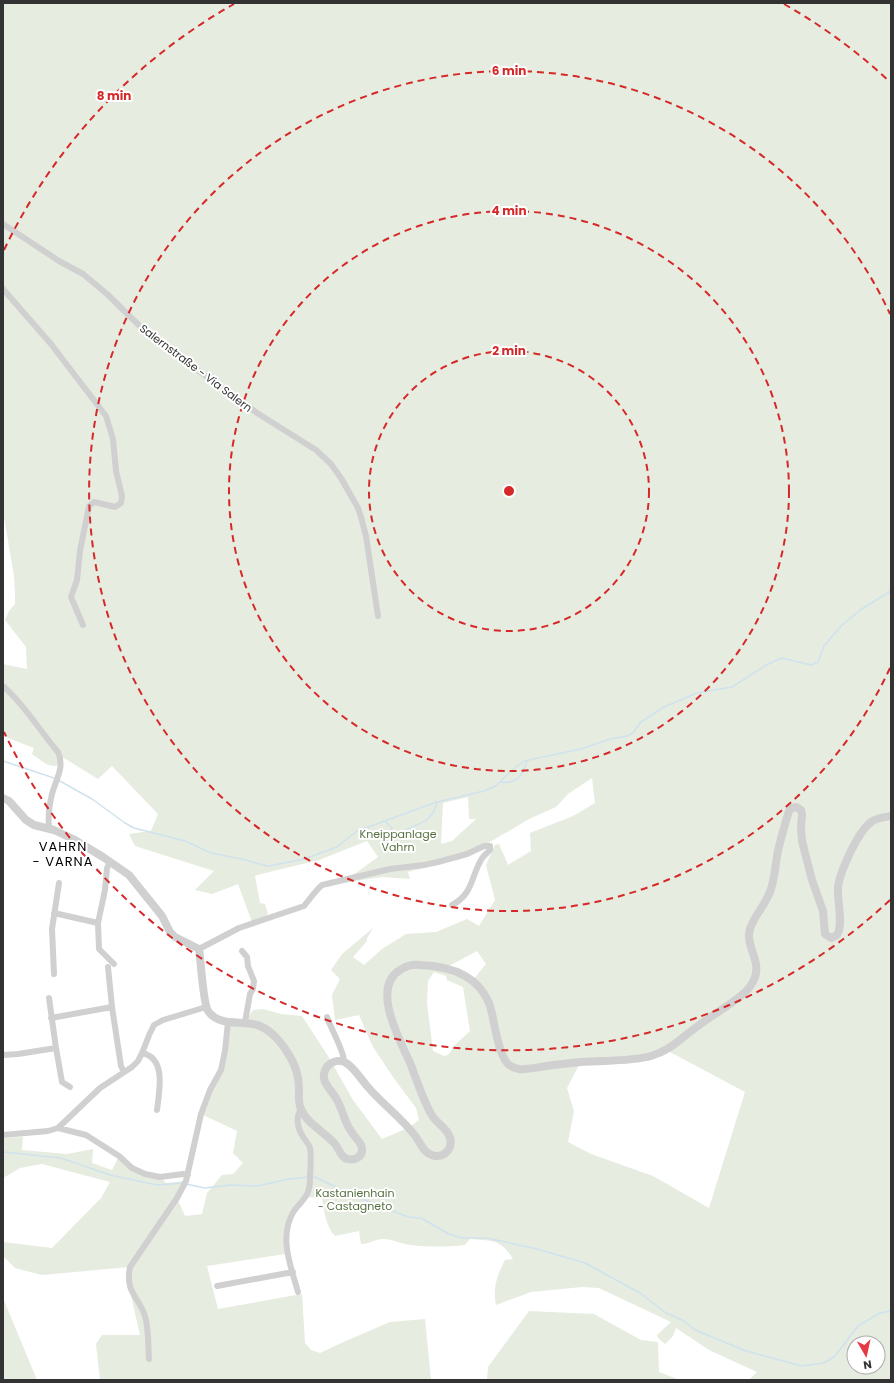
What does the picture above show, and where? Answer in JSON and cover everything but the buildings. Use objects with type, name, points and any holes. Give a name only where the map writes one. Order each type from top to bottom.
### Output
[{"type":"street","name":"Salernstraße - Via Salern","points":[[3,224],[59,261],[83,274],[107,294],[148,334],[257,413],[316,450],[330,464],[341,478],[358,508],[366,536],[378,616]]},
{"type":"street","points":[[3,289],[51,344],[97,403],[106,416],[113,439],[116,471],[122,496],[121,503],[115,507],[94,502],[89,506],[80,551],[77,580],[71,597],[83,625]]},
{"type":"street","points":[[3,686],[17,700],[58,752],[61,761],[48,816],[49,828]]},
{"type":"street","points":[[3,798],[9,801],[26,820],[34,825],[49,828],[73,839],[110,862],[135,881],[162,916],[170,932],[175,937],[199,950]]},
{"type":"street","points":[[199,950],[206,1007],[214,1017],[219,1020],[228,1022],[245,1022],[258,1025],[270,1032],[287,1051],[295,1066],[298,1080],[299,1102],[305,1117],[336,1145],[345,1158],[349,1160],[358,1158],[363,1149],[361,1143],[349,1129],[337,1100],[324,1079],[324,1071],[328,1065],[334,1061],[344,1061],[350,1066],[375,1096],[412,1132],[427,1152],[431,1155],[437,1156],[448,1151],[450,1147],[449,1134],[436,1121],[430,1111],[396,1028],[388,1004],[387,996],[389,983],[394,974],[411,965],[447,967],[463,973],[473,980],[482,990],[489,1003],[499,1045],[504,1058],[509,1065],[517,1069],[650,1056],[670,1047],[750,987],[756,975],[756,960],[749,940],[750,929],[771,890],[778,852],[789,811],[792,808],[796,807],[801,810],[802,841],[810,874],[823,911],[825,934],[831,938],[838,934],[840,927],[838,886],[845,863],[863,831],[871,822],[882,817],[891,816]]},
{"type":"street","points":[[199,950],[240,928],[304,906],[316,890],[322,885],[390,868],[424,865],[438,862],[467,854],[484,846],[490,846],[490,850],[482,859],[466,895],[460,901],[452,905]]},
{"type":"street","points":[[110,862],[107,868],[105,890],[98,923],[99,949],[114,964]]},
{"type":"street","points":[[54,974],[52,930],[59,883]]},
{"type":"street","points":[[54,913],[98,923]]},
{"type":"street","points":[[242,951],[247,957],[248,966],[254,981],[245,1022]]},
{"type":"street","points":[[108,967],[112,1007],[121,1066],[124,1072]]},
{"type":"street","points":[[49,998],[62,1082],[70,1087]]},
{"type":"street","points":[[51,1018],[112,1007]]},
{"type":"street","points":[[3,1135],[48,1131],[58,1128],[100,1088],[132,1067],[142,1053],[154,1025],[164,1020],[206,1007]]},
{"type":"street","points":[[328,1017],[335,1038],[344,1055],[344,1061]]},
{"type":"street","points":[[149,1359],[147,1324],[142,1310],[129,1287],[128,1276],[130,1267],[186,1181],[201,1114],[210,1090],[221,1070],[225,1051],[228,1022]]},
{"type":"street","points":[[3,1056],[56,1048]]},
{"type":"street","points":[[142,1053],[149,1055],[154,1059],[158,1066],[160,1075],[157,1110]]},
{"type":"street","points":[[298,1292],[288,1255],[287,1230],[294,1211],[306,1198],[309,1192],[310,1147],[301,1134],[297,1117],[301,1110]]},
{"type":"street","points":[[58,1128],[86,1135],[119,1156],[132,1168],[145,1174],[160,1177],[183,1174],[186,1181]]},
{"type":"street","points":[[217,1286],[293,1272]]},
{"type":"green space","points":[[3,3],[891,3],[891,1380],[749,1380],[757,1372],[709,1350],[676,1328],[673,1336],[665,1344],[658,1338],[657,1335],[671,1322],[599,1288],[582,1287],[531,1292],[496,1305],[495,1287],[500,1270],[505,1260],[513,1259],[504,1247],[499,1244],[490,1241],[470,1239],[465,1245],[424,1246],[383,1239],[361,1244],[359,1231],[335,1236],[327,1223],[322,1198],[305,1197],[293,1210],[285,1254],[207,1266],[218,1309],[302,1294],[305,1343],[311,1350],[320,1353],[390,1322],[425,1319],[431,1380],[100,1380],[96,1344],[102,1335],[140,1335],[129,1287],[129,1267],[42,1275],[15,1268],[3,1256],[3,1242],[52,1248],[101,1198],[110,1182],[42,1164],[20,1168],[3,1178],[3,1138],[23,1137],[22,1150],[67,1154],[93,1149],[92,1163],[112,1170],[119,1156],[132,1168],[160,1177],[166,1183],[186,1181],[177,1198],[185,1216],[202,1214],[207,1193],[222,1175],[233,1174],[243,1163],[233,1153],[237,1131],[201,1114],[221,1070],[228,1022],[245,1022],[253,1010],[263,1009],[281,1014],[302,1016],[328,1056],[353,1100],[382,1139],[408,1128],[419,1120],[416,1108],[373,1047],[359,1015],[335,1020],[332,995],[340,979],[331,970],[342,954],[373,928],[367,938],[367,941],[353,957],[364,965],[382,949],[406,934],[436,932],[467,919],[479,926],[495,900],[486,865],[495,845],[499,844],[508,865],[531,851],[530,833],[573,816],[595,803],[592,778],[568,794],[556,807],[529,819],[490,842],[450,861],[408,872],[410,879],[382,877],[342,883],[378,857],[367,841],[319,860],[257,875],[255,876],[260,903],[265,904],[268,914],[265,917],[252,922],[238,884],[212,894],[195,890],[214,871],[135,846],[129,834],[151,831],[158,814],[112,766],[98,779],[59,755],[59,765],[48,765],[32,754],[34,748],[3,736],[3,664],[27,669],[26,647],[5,620],[9,611],[15,604],[14,576],[3,511]],"holes":[[[468,797],[469,819],[476,819],[452,841],[441,844],[443,803]],[[477,951],[486,964],[473,980],[447,967]],[[434,972],[446,976],[447,980],[463,987],[470,1031],[456,1044],[448,1055],[444,1056],[433,1051],[427,1003],[428,981]],[[670,1052],[745,1092],[709,1208],[653,1176],[591,1154],[568,1142],[574,1111],[567,1088],[579,1065],[648,1061]]]},
{"type":"green space","points":[[3,1298],[37,1380],[3,1380]]},
{"type":"green space","points":[[529,1311],[594,1314],[641,1340],[658,1342],[659,1372],[680,1380],[487,1380],[488,1367]]},
{"type":"waterway","points":[[58,780],[92,799],[134,828],[185,841],[211,853],[269,866],[304,859],[337,847],[357,831],[437,802],[484,791],[496,786],[512,770],[524,761],[581,749],[610,739],[627,736],[633,733],[641,722],[664,707],[697,693],[732,687],[766,665],[782,658],[811,665],[818,662],[824,646],[841,626],[860,610],[891,591]]},
{"type":"waterway","points":[[3,761],[54,778]]},
{"type":"waterway","points":[[500,782],[511,782],[518,778],[521,775],[527,761]]},
{"type":"waterway","points":[[397,835],[422,823],[431,816],[437,802]]},
{"type":"waterway","points":[[385,821],[392,828],[388,835],[390,836]]},
{"type":"waterway","points":[[3,1152],[61,1158],[110,1175],[157,1185],[182,1183]]},
{"type":"waterway","points":[[186,1184],[205,1188],[231,1185],[257,1186],[289,1179],[309,1177]]},
{"type":"waterway","points":[[312,1177],[315,1177],[352,1195],[408,1217],[421,1218],[449,1234],[462,1238],[487,1238],[537,1249],[585,1263],[640,1293],[666,1313],[684,1321],[695,1330],[746,1351],[802,1366],[824,1363],[835,1356],[858,1326],[880,1313],[891,1311]]},
{"type":"district","name":"VAHRN - VARNA","points":[[63,854]]},
{"type":"park label","name":"Kneippanlage Vahrn","points":[[398,840]]},
{"type":"park label","name":"Kastanienhain - Castagneto","points":[[355,1199]]}]
